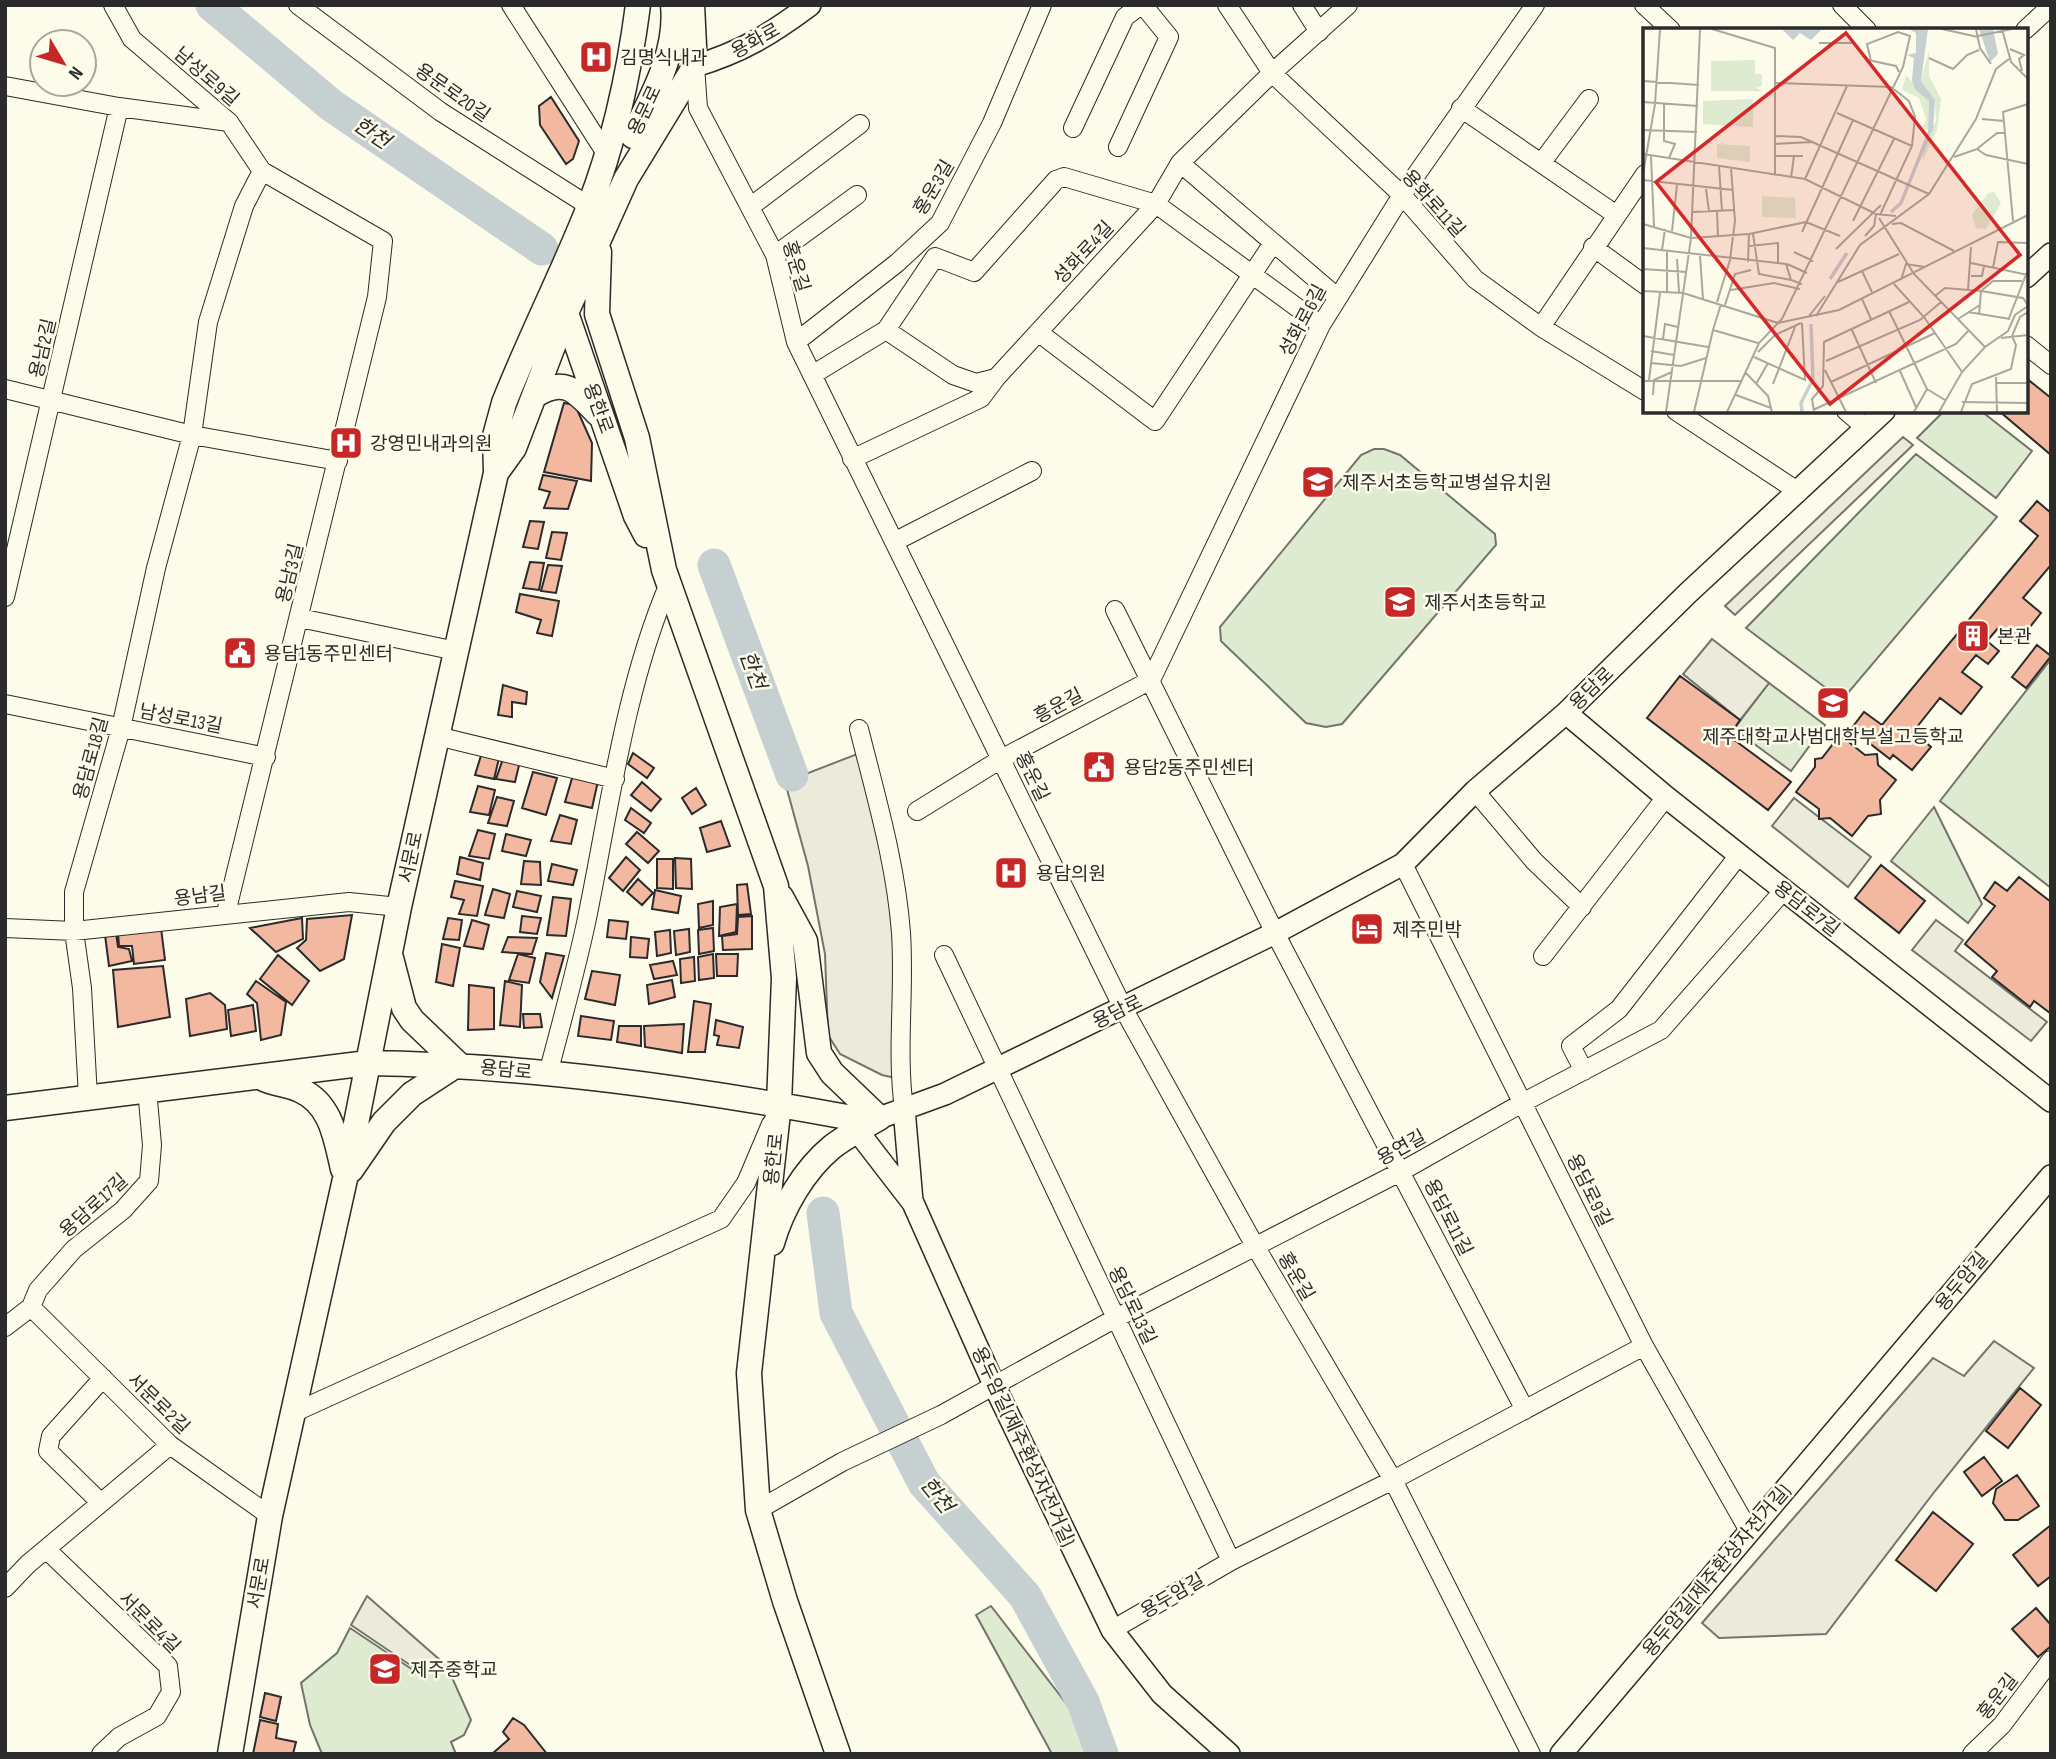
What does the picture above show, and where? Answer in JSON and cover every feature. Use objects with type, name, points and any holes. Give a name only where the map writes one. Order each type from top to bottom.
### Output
[{"type":"main road","points":[[495,473],[495,436],[505,404],[589,206],[607,155],[626,79],[638,5]]},
{"type":"main road","name":"용문로","points":[[589,206],[614,172],[655,91],[673,35],[673,5]]},
{"type":"main road","points":[[692,5],[695,66]]},
{"type":"main road","name":"용문로","points":[[565,315],[603,227],[651,134],[695,66],[712,5]]},
{"type":"main road","name":"용한로","points":[[603,227],[597,277],[597,314],[637,438],[666,578]]},
{"type":"main road","name":"용한로","points":[[574,240],[573,265],[566,285],[565,315],[636,516],[666,578],[758,830],[776,888],[784,978],[779,1104],[749,1373],[758,1510],[785,1601],[838,1754]]},
{"type":"main road","name":"서문로","points":[[230,1754],[270,1516],[345,1179],[399,907],[495,473],[514,448],[565,315]]},
{"type":"main road","points":[[534,396],[555,386],[568,388],[601,414]]},
{"type":"main road","points":[[601,414],[600,401],[604,397],[645,481]]},
{"type":"main road","points":[[776,888],[806,941],[819,1053],[832,1073],[879,1118]]},
{"type":"main road","points":[[345,1179],[384,1122],[412,1094],[458,1064],[408,1014],[390,954]]},
{"type":"main road","name":"용담로","points":[[5,1108],[368,1063],[458,1064],[779,1104],[853,1124]]},
{"type":"main road","points":[[257,1076],[300,1090],[325,1111],[333,1125],[345,1179]]},
{"type":"main road","points":[[758,1293],[776,1229],[792,1196],[853,1124],[879,1118]]},
{"type":"street","name":"남성로9길","points":[[113,5],[132,38],[229,122],[262,172],[383,242]]},
{"type":"street","name":"용문로20길","points":[[298,5],[441,112],[589,206]]},
{"type":"street","points":[[511,5],[607,155]]},
{"type":"street","name":"용화로","points":[[695,66],[729,56],[764,39],[810,5]]},
{"type":"street","name":"홍운3길","points":[[796,342],[897,263],[940,223],[992,123],[1042,5]]},
{"type":"street","points":[[1073,128],[1125,18],[1142,5],[1170,37],[1118,147]]},
{"type":"street","name":"용화로11길","points":[[1227,5],[1272,73],[1402,195],[1475,278],[1541,327],[1643,390]]},
{"type":"street","points":[[1302,5],[1319,32]]},
{"type":"street","name":"성화로4길","points":[[852,459],[981,398],[996,378],[1156,204],[1180,163],[1272,73],[1348,5]]},
{"type":"street","name":"성화로6길","points":[[1152,680],[1321,325],[1402,195],[1535,5]]},
{"type":"street","points":[[1644,5],[1669,28]]},
{"type":"street","points":[[1842,5],[1865,28]]},
{"type":"street","points":[[2027,28],[2051,6]]},
{"type":"street","name":"홍운길","points":[[695,66],[698,108],[775,254],[796,342],[1123,1008],[1255,1246],[1393,1480],[1531,1754]]},
{"type":"street","points":[[5,86],[119,107],[229,122]]},
{"type":"street","points":[[1542,162],[1589,99]]},
{"type":"street","name":"용남2길","points":[[5,597],[119,107]]},
{"type":"street","points":[[1461,108],[1615,214]]},
{"type":"street","points":[[750,207],[860,124]]},
{"type":"street","points":[[1180,163],[1337,297]]},
{"type":"street","name":"용담로18길","points":[[88,1097],[82,988],[74,931],[74,892],[121,728],[156,568],[192,435],[208,322],[244,206],[262,172]]},
{"type":"street","points":[[812,375],[886,330],[935,257],[974,272],[1056,180],[1064,177],[1156,204],[1321,325]]},
{"type":"street","points":[[1541,327],[1615,214],[1643,177]]},
{"type":"street","points":[[775,254],[857,195]]},
{"type":"street","name":"용남3길","points":[[226,913],[377,297],[383,242]]},
{"type":"street","points":[[1038,332],[1155,421],[1273,243]]},
{"type":"street","points":[[1593,247],[1643,284]]},
{"type":"street","points":[[2028,275],[2051,254]]},
{"type":"street","points":[[886,330],[953,375],[976,383],[996,378]]},
{"type":"street","points":[[2028,347],[2051,365]]},
{"type":"street","points":[[5,389],[192,435],[338,461]]},
{"type":"street","points":[[1679,413],[1798,492]]},
{"type":"street","points":[[1848,413],[1866,428]]},
{"type":"street","name":"용담로","points":[[879,1118],[945,1094],[1123,1008],[1275,933],[1403,864],[1475,791],[1566,713],[1688,593],[1882,413]]},
{"type":"street","points":[[894,542],[1032,471]]},
{"type":"street","points":[[548,1074],[586,924],[615,779],[666,578]]},
{"type":"street","points":[[1115,610],[1275,933]]},
{"type":"street","points":[[300,618],[456,651]]},
{"type":"street","name":"흥운길","points":[[917,811],[1001,759],[1152,680]]},
{"type":"street","name":"남성로13길","points":[[5,704],[266,757]]},
{"type":"street","name":"용담로7길","points":[[1566,713],[1666,797],[2051,1101]]},
{"type":"street","points":[[859,729],[896,882],[901,937],[900,1079],[913,1203]]},
{"type":"street","points":[[437,736],[615,779]]},
{"type":"street","points":[[1475,791],[1534,861],[1582,907]]},
{"type":"street","points":[[1543,956],[1666,797]]},
{"type":"street","points":[[1584,1071],[1571,1046],[1619,1009],[1739,855]]},
{"type":"street","name":"용담로9길","points":[[1403,864],[1644,1346],[1749,1531]]},
{"type":"street","name":"용연길","points":[[758,1510],[842,1462],[995,1387],[1116,1318],[1402,1171],[1524,1102],[1661,1030],[1784,890]]},
{"type":"street","name":"용남길","points":[[5,928],[74,931],[349,902],[399,907]]},
{"type":"street","name":"용담로11길","points":[[1275,933],[1525,1410]]},
{"type":"street","points":[[944,956],[996,1068]]},
{"type":"street","name":"용담로13길","points":[[996,1068],[1231,1561]]},
{"type":"street","name":"용담로17길","points":[[5,1327],[31,1307],[38,1290],[74,1249],[123,1210],[149,1181],[152,1145],[147,1089]]},
{"type":"street","points":[[293,1413],[721,1219],[746,1183],[779,1104]]},
{"type":"street","name":"용두암길(제주환상자전거길)","points":[[853,1124],[913,1203],[995,1387],[1112,1629],[1162,1694],[1229,1754]]},
{"type":"street","name":"용두암길","points":[[1872,1387],[2051,1176]]},
{"type":"street","name":"서문로2길","points":[[31,1307],[170,1445],[270,1516]]},
{"type":"street","points":[[1231,1561],[1393,1480],[1644,1346]]},
{"type":"street","points":[[101,1503],[48,1451],[51,1436],[103,1378]]},
{"type":"street","name":"용두암길(제주환상자전거길)","points":[[1561,1754],[1872,1387]]},
{"type":"street","points":[[5,1588],[170,1445]]},
{"type":"street","name":"서문로4길","points":[[48,1549],[168,1666],[171,1692],[157,1716],[119,1737],[101,1754]]},
{"type":"street","name":"용두암길","points":[[1112,1629],[1231,1561]]},
{"type":"street","name":"홍운길","points":[[1972,1754],[2002,1725],[2051,1660]]},
{"type":"green space","points":[[1942,413],[1984,413],[2032,451],[1996,498],[1917,438]]},
{"type":"green space","points":[[1374,449],[1384,449],[1400,455],[1495,534],[1496,545],[1342,724],[1326,727],[1306,723],[1221,641],[1220,627],[1361,455]]},
{"type":"green space","points":[[1916,454],[1997,517],[1842,700],[1746,628]]},
{"type":"green space","points":[[2051,659],[2051,888],[1940,801]]},
{"type":"green space","points":[[1769,683],[1825,725],[1791,771],[1734,729]]},
{"type":"green space","points":[[1934,807],[1982,904],[1968,923],[1891,861]]},
{"type":"green space","points":[[991,1606],[1079,1720],[1088,1754],[1052,1754],[976,1615]]},
{"type":"green space","points":[[350,1628],[416,1672],[446,1664],[471,1720],[464,1735],[451,1742],[456,1754],[322,1754],[310,1725],[301,1683],[337,1653]]},
{"type":"shaded area","points":[[1903,437],[1913,445],[1735,615],[1725,606]]},
{"type":"shaded area","points":[[1712,639],[1769,683],[1740,720],[1683,674]]},
{"type":"shaded area","points":[[865,751],[896,882],[900,1079],[882,1075],[840,1054],[828,1035],[825,954],[808,866],[785,782]]},
{"type":"shaded area","points":[[1794,798],[1871,857],[1848,887],[1772,826]]},
{"type":"shaded area","points":[[1936,920],[1963,940],[1955,951],[2047,1022],[2031,1041],[1912,950]]},
{"type":"shaded area","points":[[1994,1341],[2034,1368],[1935,1491],[1826,1634],[1719,1638],[1702,1623],[1933,1358],[1964,1376]]},
{"type":"shaded area","points":[[367,1596],[440,1660],[416,1669],[351,1625]]},
{"type":"building","points":[[551,97],[579,141],[573,159],[566,164],[540,125],[539,106]]},
{"type":"building","points":[[2028,380],[2051,398],[2051,455],[2001,413],[2028,413]]},
{"type":"building","points":[[564,403],[575,405],[592,443],[591,481],[544,472]]},
{"type":"building","points":[[543,475],[577,481],[568,509],[544,508],[550,492],[539,489]]},
{"type":"building","name":"본관","points":[[2037,501],[2051,513],[2051,565],[2023,598],[2041,613],[2018,642],[1999,627],[1987,641],[1999,651],[1988,664],[1976,655],[1962,672],[1982,687],[1961,714],[1940,698],[1913,732],[1931,747],[1912,770],[1893,755],[1890,759],[1851,729],[1864,712],[1882,725],[2038,536],[2020,521]]},
{"type":"building","points":[[530,521],[544,522],[538,549],[523,547]]},
{"type":"building","points":[[552,532],[567,533],[561,560],[546,558]]},
{"type":"building","points":[[530,562],[544,563],[539,590],[523,588]]},
{"type":"building","points":[[548,565],[562,566],[556,593],[541,591]]},
{"type":"building","points":[[520,594],[559,601],[552,636],[537,633],[541,620],[516,612]]},
{"type":"building","points":[[2037,645],[2051,656],[2026,688],[2012,677]]},
{"type":"building","points":[[1680,676],[1740,720],[1729,736],[1791,782],[1768,810],[1647,718]]},
{"type":"building","points":[[503,685],[527,692],[526,704],[512,702],[512,717],[498,715]]},
{"type":"building","points":[[1840,735],[1865,755],[1877,754],[1878,765],[1896,780],[1880,800],[1881,814],[1868,816],[1852,836],[1830,818],[1819,819],[1819,809],[1796,792],[1815,767],[1815,759],[1822,758]]},
{"type":"building","points":[[483,749],[500,754],[494,779],[475,775]]},
{"type":"building","points":[[505,753],[521,757],[515,782],[496,779]]},
{"type":"building","points":[[633,753],[654,768],[647,778],[628,764]]},
{"type":"building","points":[[533,772],[557,778],[546,815],[522,808]]},
{"type":"building","points":[[573,775],[598,781],[592,808],[565,802]]},
{"type":"building","points":[[642,782],[661,799],[651,811],[631,795]]},
{"type":"building","points":[[478,786],[495,790],[489,815],[470,812]]},
{"type":"building","points":[[696,788],[706,805],[692,814],[682,798]]},
{"type":"building","points":[[497,797],[514,801],[507,826],[488,823]]},
{"type":"building","points":[[631,808],[651,823],[644,833],[625,820]]},
{"type":"building","points":[[560,815],[577,820],[571,844],[551,841]]},
{"type":"building","points":[[721,821],[730,846],[707,852],[700,828]]},
{"type":"building","points":[[478,830],[495,834],[489,859],[469,856]]},
{"type":"building","points":[[637,832],[659,851],[648,863],[626,844]]},
{"type":"building","points":[[506,834],[531,840],[526,856],[502,851]]},
{"type":"building","points":[[460,857],[483,863],[480,880],[457,874]]},
{"type":"building","points":[[626,857],[640,870],[623,891],[609,878]]},
{"type":"building","points":[[675,858],[691,859],[692,889],[676,888]]},
{"type":"building","points":[[657,859],[673,859],[673,889],[657,888]]},
{"type":"building","points":[[524,861],[540,862],[541,885],[521,884]]},
{"type":"building","points":[[552,864],[577,870],[573,885],[548,881]]},
{"type":"building","points":[[1881,865],[1925,901],[1899,933],[1855,898]]},
{"type":"building","points":[[2019,877],[2051,902],[2050,1013],[2034,1001],[2030,1007],[1992,977],[1997,971],[1965,944],[1995,906],[1984,898],[1995,882],[2007,891]]},
{"type":"building","points":[[638,879],[653,893],[642,905],[627,892]]},
{"type":"building","points":[[455,881],[483,886],[477,916],[459,914],[464,900],[451,897]]},
{"type":"building","points":[[747,884],[751,914],[738,915],[737,885]]},
{"type":"building","points":[[493,889],[510,894],[504,918],[485,915]]},
{"type":"building","points":[[655,890],[681,896],[678,913],[652,909]]},
{"type":"building","points":[[517,891],[541,896],[537,912],[513,907]]},
{"type":"building","points":[[553,897],[571,899],[566,936],[547,935]]},
{"type":"building","points":[[713,901],[713,925],[699,928],[698,904]]},
{"type":"building","points":[[737,904],[736,932],[719,936],[720,907]]},
{"type":"building","points":[[352,915],[344,959],[320,971],[297,948],[306,940],[307,919]]},
{"type":"building","points":[[522,916],[541,918],[537,934],[520,932]]},
{"type":"building","points":[[752,916],[752,949],[723,950],[722,936],[737,934],[738,917]]},
{"type":"building","points":[[302,918],[303,939],[276,952],[250,928]]},
{"type":"building","points":[[448,918],[462,920],[459,940],[443,939]]},
{"type":"building","points":[[472,920],[489,925],[483,949],[464,946]]},
{"type":"building","points":[[609,920],[628,922],[626,939],[607,937]]},
{"type":"building","points":[[161,928],[165,960],[134,964],[132,946],[119,946],[118,933]]},
{"type":"building","points":[[713,928],[714,951],[699,954],[698,930]]},
{"type":"building","points":[[689,929],[690,952],[676,955],[674,931]]},
{"type":"building","points":[[670,930],[671,953],[657,956],[655,932]]},
{"type":"building","points":[[116,933],[118,947],[129,949],[132,961],[109,966],[105,935]]},
{"type":"building","points":[[508,937],[537,938],[532,954],[502,952]]},
{"type":"building","points":[[631,937],[649,939],[647,958],[630,957]]},
{"type":"building","points":[[442,944],[460,948],[453,986],[436,982]]},
{"type":"building","points":[[546,953],[564,956],[552,998],[540,982]]},
{"type":"building","points":[[518,954],[535,958],[529,983],[509,980]]},
{"type":"building","points":[[713,954],[714,978],[699,980],[698,957]]},
{"type":"building","points":[[716,954],[738,954],[737,976],[717,976]]},
{"type":"building","points":[[278,955],[309,981],[292,1005],[260,979]]},
{"type":"building","points":[[694,957],[695,981],[681,983],[680,959]]},
{"type":"building","points":[[673,961],[677,975],[654,979],[650,965]]},
{"type":"building","points":[[163,966],[170,1017],[118,1027],[113,970]]},
{"type":"building","points":[[592,971],[620,975],[615,1005],[585,999]]},
{"type":"building","points":[[672,980],[675,997],[649,1004],[647,985]]},
{"type":"building","points":[[256,981],[286,1002],[281,1035],[261,1040],[257,1003],[247,994]]},
{"type":"building","points":[[505,981],[522,985],[520,1027],[500,1025]]},
{"type":"building","points":[[469,985],[494,988],[494,1029],[468,1030]]},
{"type":"building","points":[[210,993],[225,1005],[227,1029],[190,1036],[186,999]]},
{"type":"building","points":[[694,1001],[711,1004],[705,1052],[688,1052]]},
{"type":"building","points":[[253,1005],[256,1031],[231,1036],[228,1010]]},
{"type":"building","points":[[523,1014],[540,1014],[542,1027],[524,1028]]},
{"type":"building","points":[[581,1016],[614,1021],[611,1040],[578,1036]]},
{"type":"building","points":[[716,1020],[743,1027],[739,1048],[717,1045],[719,1036],[714,1035]]},
{"type":"building","points":[[684,1024],[682,1053],[645,1047],[644,1026]]},
{"type":"building","points":[[619,1026],[641,1026],[641,1046],[617,1042]]},
{"type":"building","points":[[2020,1388],[2041,1405],[2008,1448],[1986,1431]]},
{"type":"building","points":[[1984,1457],[2002,1481],[1982,1496],[1964,1472]]},
{"type":"building","points":[[2017,1475],[2039,1506],[2018,1520],[2005,1520],[1993,1503],[1996,1489]]},
{"type":"building","points":[[1933,1512],[1973,1544],[1936,1591],[1896,1560]]},
{"type":"building","points":[[2051,1525],[2051,1576],[2038,1586],[2013,1555]]},
{"type":"building","points":[[2036,1608],[2051,1625],[2051,1646],[2038,1657],[2012,1629]]},
{"type":"building","points":[[265,1693],[281,1697],[276,1721],[260,1717]]},
{"type":"building","points":[[513,1718],[524,1725],[547,1754],[492,1754],[509,1739],[503,1732]]},
{"type":"building","points":[[260,1720],[278,1724],[276,1738],[296,1742],[293,1754],[253,1754]]},
{"type":"waterway","name":"한천","points":[[212,5],[331,105],[542,249]]},
{"type":"waterway","name":"한천","points":[[714,565],[792,775]]},
{"type":"waterway","name":"한천","points":[[823,1213],[836,1313],[924,1483],[1025,1596],[1083,1702],[1102,1754]]},
{"type":"place","name":"김명식내과","points":[[596,57]]},
{"type":"place","name":"강영민내과의원","points":[[346,443]]},
{"type":"place","name":"제주서초등학교병설유치원","points":[[1318,482]]},
{"type":"place","name":"제주서초등학교","points":[[1400,602]]},
{"type":"place","name":"본관","points":[[1973,636]]},
{"type":"place","name":"용담1동주민센터","points":[[240,653]]},
{"type":"place","name":"제주대학교사범대학부설고등학교","points":[[1833,703]]},
{"type":"place","name":"용담2동주민센터","points":[[1099,767]]},
{"type":"place","name":"용담의원","points":[[1011,873]]},
{"type":"place","name":"제주민박","points":[[1367,929]]},
{"type":"place","name":"제주중학교","points":[[385,1669]]}]
